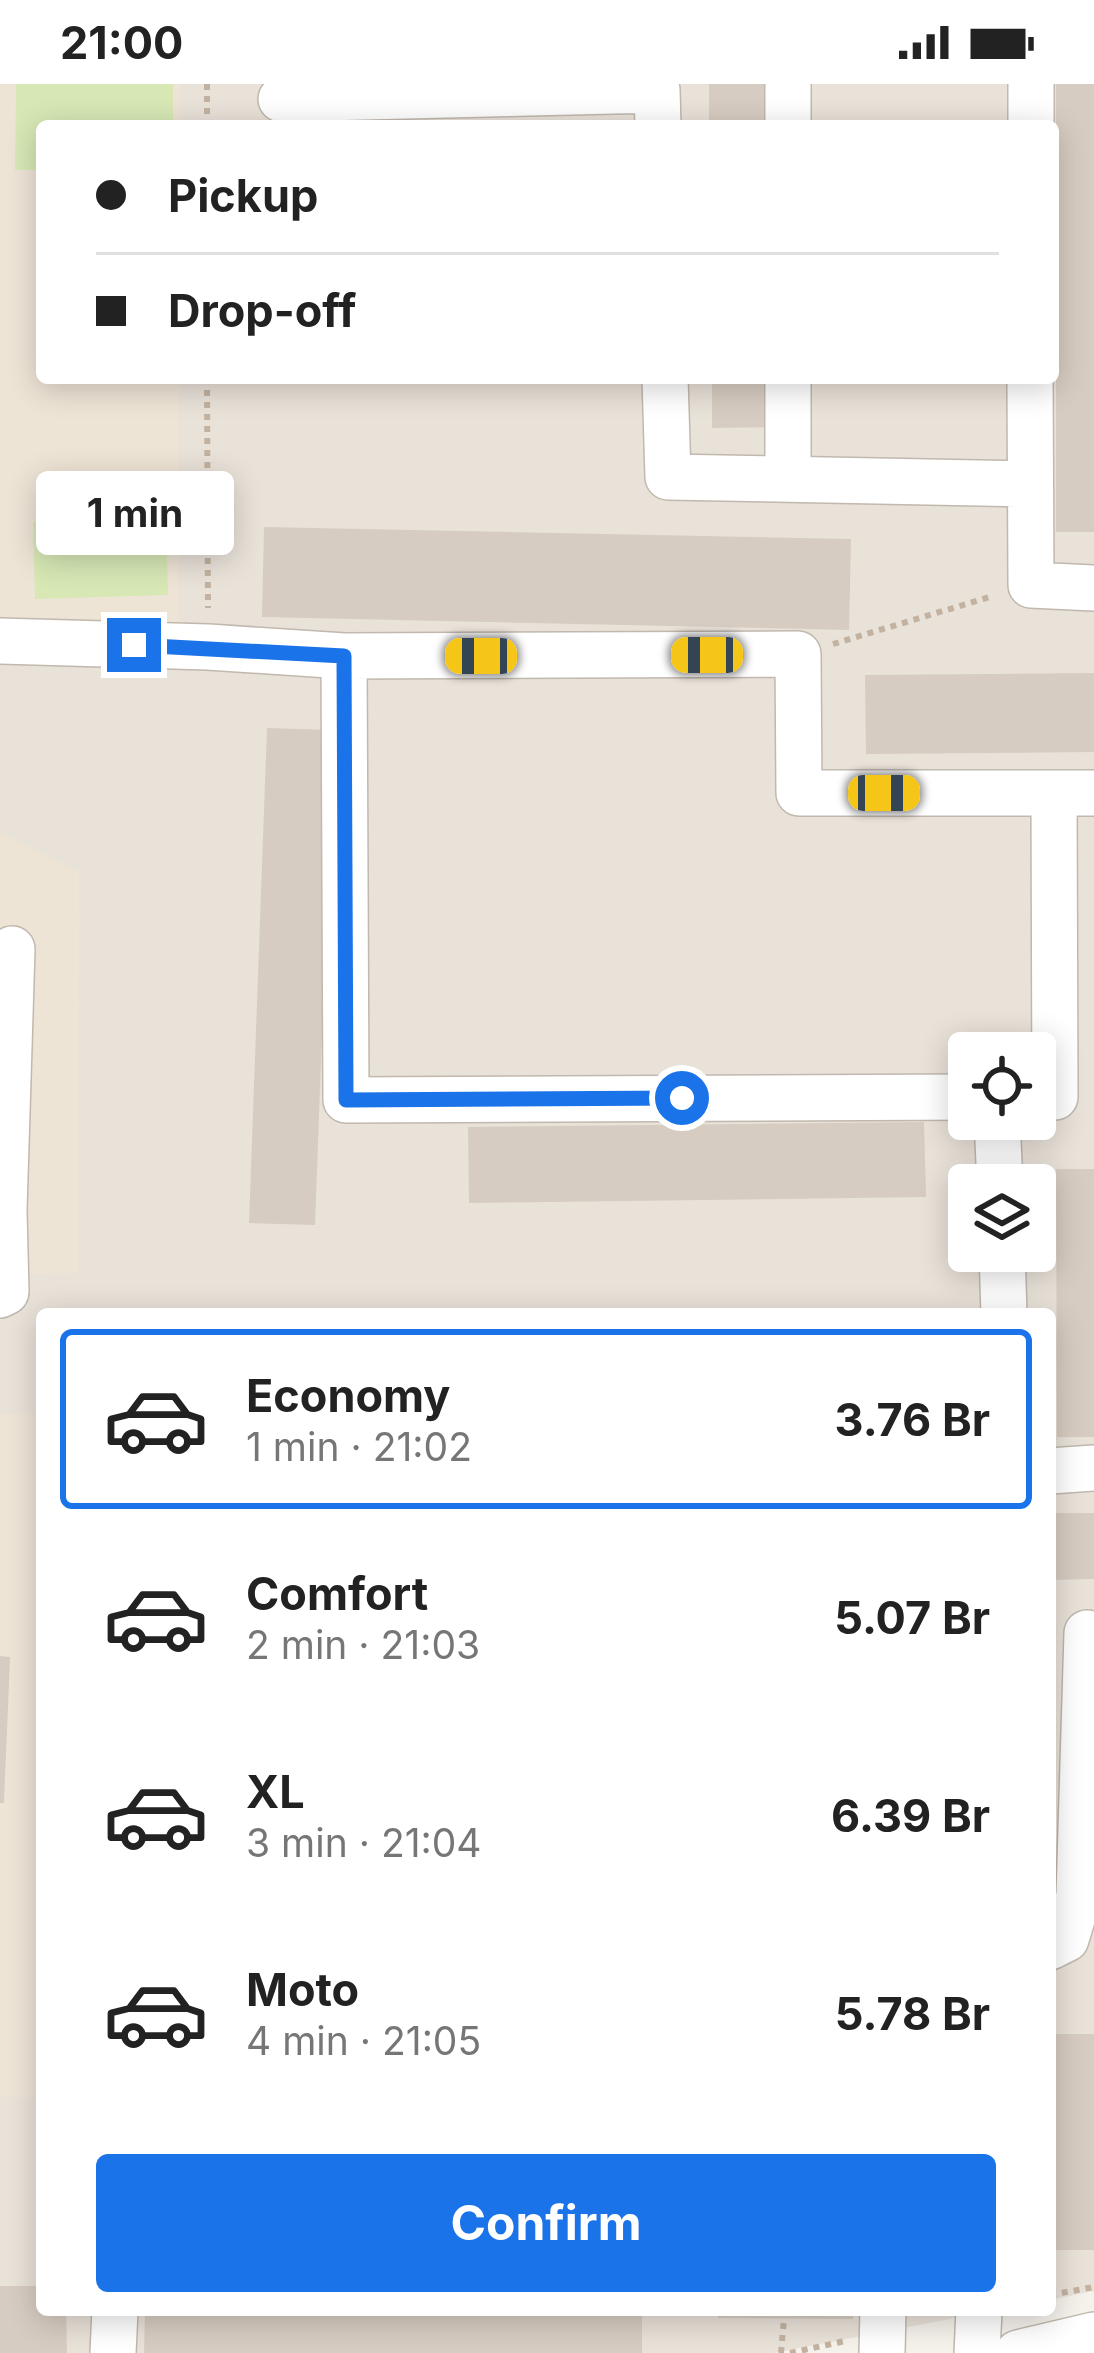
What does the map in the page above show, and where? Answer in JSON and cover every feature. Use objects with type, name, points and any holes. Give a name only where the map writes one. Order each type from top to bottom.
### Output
[{"type":"street","points":[[788,84],[788,120]]},
{"type":"street","points":[[1031,84],[1031,120]]},
{"type":"street","points":[[281,99],[657,90],[658,120]]},
{"type":"street","points":[[665,384],[668,477],[1030,484]]},
{"type":"street","points":[[788,384],[788,479]]},
{"type":"street","points":[[1030,384],[1030,585],[1094,588]]},
{"type":"street","points":[[0,641],[344,656],[798,654],[799,793],[1074,793],[1056,1081]]},
{"type":"street","points":[[344,656],[346,1100],[948,1097]]},
{"type":"street","points":[[0,1295],[6,1292],[2,1211],[12,949]]},
{"type":"street","points":[[1003,1272],[1004,1308]]},
{"type":"street","points":[[1056,1471],[1094,1468]]},
{"type":"street","points":[[1056,1944],[1066,1939],[1079,1896],[1077,1633]]},
{"type":"street","points":[[113,2353],[115,2316]]},
{"type":"street","points":[[882,2353],[883,2316]]},
{"type":"street","points":[[977,2353],[980,2316]]},
{"type":"street","points":[[1018,2353],[1094,2336]]},
{"type":"path","points":[[207,84],[207,120]]},
{"type":"path","points":[[207,384],[208,647]]},
{"type":"path","points":[[798,654],[1030,585]]},
{"type":"path","points":[[1056,2295],[1094,2287]]},
{"type":"path","points":[[781,2353],[784,2319]]},
{"type":"shaded area","points":[[0,84],[1094,84],[1094,2291],[1056,2299],[1056,1308],[36,1308],[36,2316],[966,2316],[773,2353],[0,2353]]},
{"type":"shaded area","points":[[0,84],[180,84],[180,120],[36,120],[36,384],[179,384],[179,646],[0,661]]},
{"type":"shaded area","points":[[0,832],[79,872],[78,1273],[0,1275]]},
{"type":"shaded area","points":[[0,1414],[36,1415],[36,2097],[0,2097]]},
{"type":"green space","points":[[16,84],[173,84],[173,120],[36,120],[36,170],[15,170]]},
{"type":"green space","points":[[166,518],[168,595],[35,599],[33,522]]},
{"type":"building","points":[[709,84],[777,84],[777,120],[709,120]]},
{"type":"building","points":[[1056,84],[1094,84],[1094,532],[1056,532]]},
{"type":"building","points":[[712,384],[780,384],[781,427],[712,428]]},
{"type":"building","points":[[264,527],[851,539],[849,630],[262,617]]},
{"type":"building","points":[[1094,673],[1094,752],[866,754],[865,675]]},
{"type":"building","points":[[267,728],[333,730],[315,1225],[249,1223]]},
{"type":"building","points":[[924,1122],[926,1197],[469,1203],[468,1127]]},
{"type":"building","points":[[1056,1169],[1094,1169],[1094,1437],[1057,1437]]},
{"type":"building","points":[[1056,1513],[1094,1513],[1094,1579],[1056,1580]]},
{"type":"building","points":[[0,1656],[10,1657],[4,1803],[0,1803]]},
{"type":"building","points":[[1056,2034],[1094,2034],[1094,2250],[1056,2250]]},
{"type":"building","points":[[0,2286],[36,2286],[36,2316],[66,2316],[67,2353],[0,2353]]},
{"type":"building","points":[[145,2316],[642,2316],[642,2353],[144,2353]]},
{"type":"building","points":[[718,2316],[853,2316],[853,2319]]},
{"type":"route","points":[[134,645],[344,656],[346,1100],[682,1098]]}]
